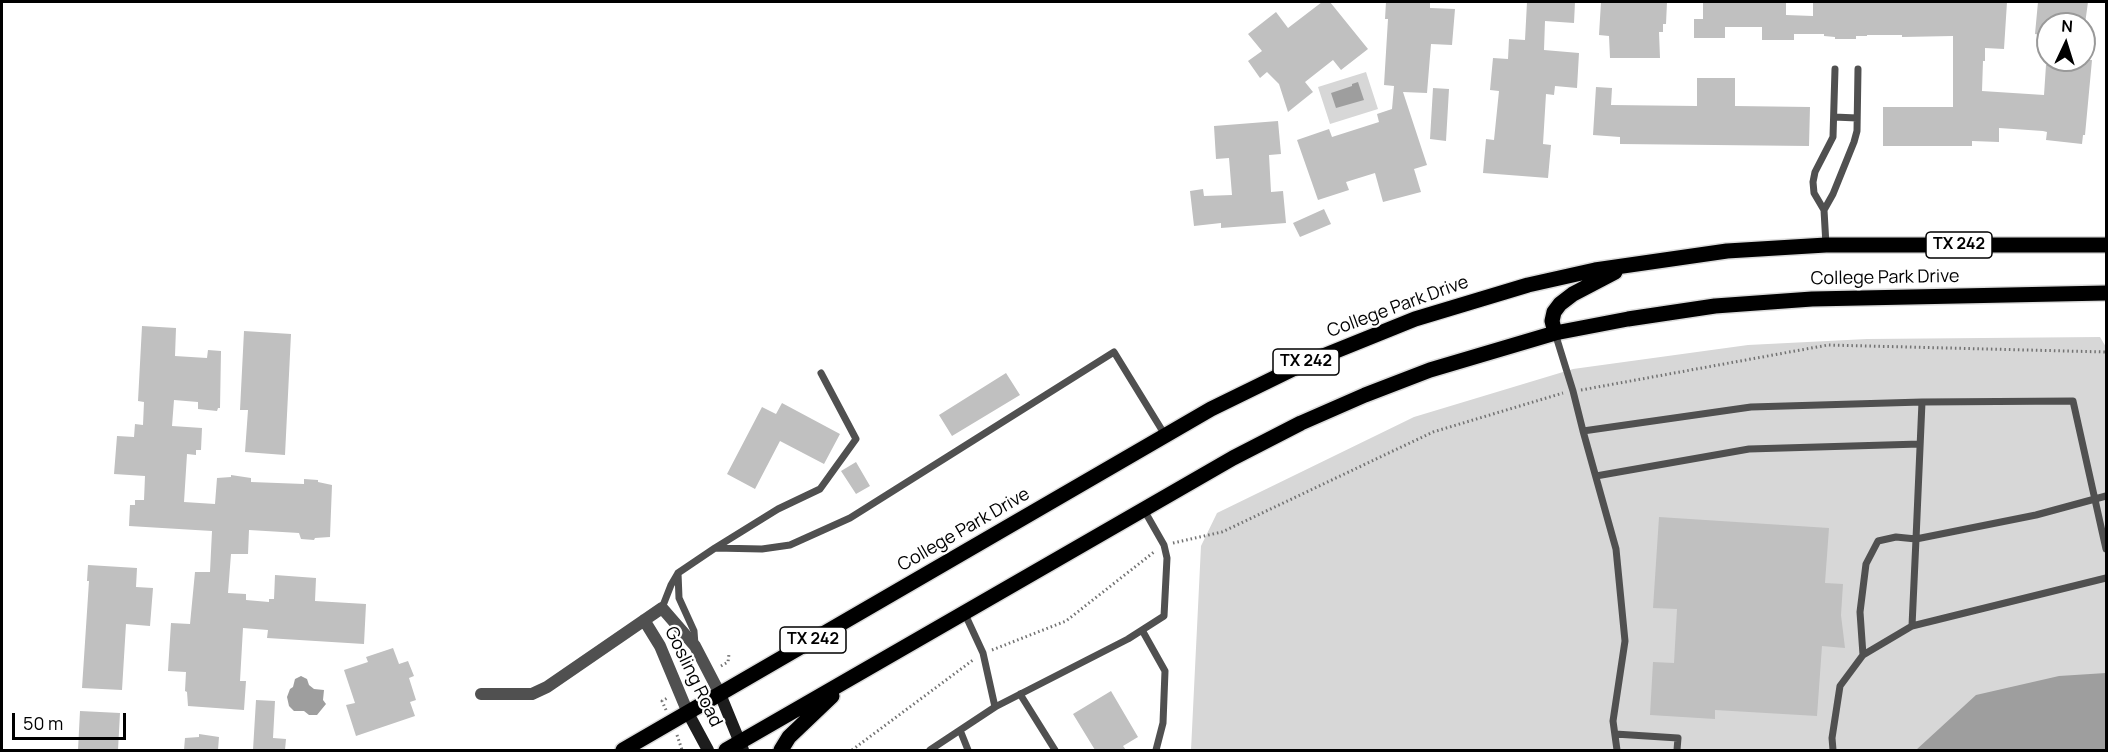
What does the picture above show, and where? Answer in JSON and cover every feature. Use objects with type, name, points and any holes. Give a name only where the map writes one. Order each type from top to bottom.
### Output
[{"type":"main road","name":"College Park Drive","points":[[623,750],[1211,409],[1301,365],[1415,319],[1528,285],[1632,264],[1727,251],[1826,245],[2106,245]]},
{"type":"main road","points":[[1555,333],[1552,321],[1554,312],[1560,304],[1587,286],[1632,264]]},
{"type":"main road","name":"College Park Drive","points":[[726,750],[742,746],[851,678],[1233,458],[1301,423],[1365,394],[1441,366],[1555,333],[1715,306],[1812,299],[2106,293]]},
{"type":"main road","points":[[781,750],[789,737],[851,678]]},
{"type":"main road","name":"Gosling Road","points":[[720,694],[742,746]]},
{"type":"main road","name":"Gosling Road","points":[[688,713],[708,750]]},
{"type":"street","name":"Gosling Road","points":[[662,608],[695,646],[720,694]]},
{"type":"street","points":[[481,694],[532,694],[547,687],[662,608]]},
{"type":"street","name":"Gosling Road","points":[[644,620],[660,646],[688,713]]},
{"type":"lane","points":[[1826,245],[1824,210],[1814,193],[1813,182],[1815,172],[1833,137],[1835,69]]},
{"type":"lane","points":[[1824,210],[1854,142],[1858,69]]},
{"type":"lane","points":[[1834,117],[1857,118]]},
{"type":"lane","points":[[1555,333],[1616,549],[1625,641],[1613,721],[1617,750]]},
{"type":"lane","points":[[715,548],[762,549],[790,545],[850,518],[1114,352],[1165,435]]},
{"type":"lane","points":[[662,608],[670,585],[678,573],[778,509],[820,489],[856,439],[821,373]]},
{"type":"lane","points":[[1583,431],[1751,406],[2073,401],[2106,549]]},
{"type":"lane","points":[[1912,626],[1922,402]]},
{"type":"lane","points":[[1596,476],[1749,449],[1920,444]]},
{"type":"lane","points":[[1863,655],[1860,612],[1866,564],[1878,541],[1896,537],[1916,539],[2036,515],[2106,496]]},
{"type":"lane","points":[[930,750],[995,707],[1142,630],[1164,616],[1167,558],[1164,545],[1144,509]]},
{"type":"lane","points":[[678,573],[679,598],[694,631],[695,646]]},
{"type":"lane","points":[[1833,750],[1832,738],[1840,686],[1863,655],[1912,626],[2106,578]]},
{"type":"lane","points":[[964,612],[982,653],[995,707]]},
{"type":"lane","points":[[1142,630],[1165,671],[1163,723],[1156,750]]},
{"type":"lane","points":[[1020,694],[1055,750]]},
{"type":"lane","points":[[960,730],[969,750]]},
{"type":"lane","points":[[1615,734],[1678,738],[1677,750]]},
{"type":"path","points":[[852,750],[982,653],[1066,621],[1164,545],[1222,532],[1433,432],[1573,391],[1828,345],[2106,352]]},
{"type":"shaded area","points":[[1366,72],[1378,109],[1330,124],[1318,87]]},
{"type":"shaded area","points":[[1358,82],[1364,100],[1336,108],[1331,93]]},
{"type":"shaded area","points":[[2100,337],[2106,347],[2106,750],[1191,750],[1201,546],[1217,513],[1414,417],[1573,369],[1748,345],[1867,339]]},
{"type":"shaded area","points":[[2106,673],[2106,750],[1916,750],[1976,695],[2059,676]]},
{"type":"shaded area","points":[[301,676],[307,679],[309,685],[314,689],[324,690],[323,700],[326,704],[317,715],[294,711],[289,706],[287,697],[290,689],[295,679]]},
{"type":"building","points":[[1322,2],[1330,2],[1368,49],[1341,70],[1333,60],[1305,82],[1313,92],[1288,112],[1279,84],[1267,72],[1260,78],[1248,61],[1262,51],[1248,34],[1276,12],[1288,28]]},
{"type":"building","points":[[1386,2],[1430,2],[1430,8],[1455,9],[1452,45],[1431,44],[1427,93],[1403,92],[1427,165],[1414,169],[1421,192],[1383,202],[1375,173],[1346,182],[1349,190],[1318,200],[1297,140],[1329,129],[1332,137],[1379,122],[1377,114],[1392,109],[1394,86],[1384,85],[1388,19],[1385,19]]},
{"type":"building","points":[[1527,2],[1575,2],[1574,23],[1545,21],[1544,50],[1579,53],[1577,88],[1555,86],[1554,95],[1546,94],[1543,144],[1551,145],[1548,178],[1483,173],[1486,139],[1494,140],[1499,91],[1490,90],[1493,58],[1508,59],[1509,39],[1525,40]]},
{"type":"building","points":[[1601,2],[1667,2],[1666,24],[1663,24],[1663,32],[1659,32],[1660,58],[1610,58],[1609,36],[1599,35]]},
{"type":"building","points":[[1703,2],[1786,2],[1786,15],[1813,16],[1813,2],[2007,2],[2004,49],[1985,48],[1982,91],[2044,95],[2046,72],[2091,72],[2085,135],[2083,135],[2082,144],[2046,140],[2047,132],[2043,131],[1999,128],[1999,142],[1972,141],[1972,146],[1883,146],[1883,107],[1953,107],[1953,36],[1867,35],[1856,36],[1856,39],[1835,39],[1835,37],[1824,36],[1824,34],[1794,34],[1794,40],[1762,40],[1762,27],[1725,27],[1725,38],[1694,38],[1694,19],[1703,19]]},
{"type":"building","points":[[2038,2],[2088,2],[2087,12],[2037,12]]},
{"type":"building","points":[[1697,78],[1735,78],[1735,106],[1810,107],[1809,146],[1620,144],[1620,137],[1593,135],[1596,87],[1612,88],[1611,105],[1697,106]]},
{"type":"building","points":[[1433,88],[1449,89],[1446,141],[1430,139]]},
{"type":"building","points":[[1278,121],[1281,154],[1269,155],[1271,192],[1283,191],[1286,223],[1221,228],[1221,223],[1194,226],[1190,191],[1203,189],[1204,196],[1232,195],[1229,158],[1216,159],[1214,126]]},
{"type":"building","points":[[1324,209],[1331,224],[1300,237],[1293,223]]},
{"type":"building","points":[[142,326],[176,328],[175,356],[207,358],[208,350],[221,351],[220,408],[217,411],[198,409],[198,402],[174,400],[172,426],[202,428],[201,450],[196,450],[196,455],[187,454],[184,502],[215,504],[217,478],[231,477],[231,475],[251,478],[251,482],[304,484],[304,479],[318,480],[318,482],[332,485],[330,537],[314,540],[301,539],[299,533],[249,530],[248,554],[231,554],[228,593],[246,594],[246,600],[269,602],[269,599],[274,599],[275,575],[316,578],[315,601],[366,604],[364,644],[267,638],[268,630],[243,628],[240,681],[246,681],[244,710],[188,706],[185,691],[186,672],[168,671],[171,623],[190,624],[195,572],[210,572],[212,531],[129,526],[130,505],[135,505],[135,500],[144,500],[145,476],[114,474],[117,436],[134,437],[135,424],[143,425],[144,402],[138,401]]},
{"type":"building","points":[[244,331],[291,334],[285,455],[245,452],[248,410],[240,410]]},
{"type":"building","points":[[1006,373],[1020,395],[952,436],[939,415]]},
{"type":"building","points":[[782,403],[840,434],[824,464],[780,441],[755,489],[727,474],[762,407],[776,414]]},
{"type":"building","points":[[856,462],[870,486],[856,494],[841,471]]},
{"type":"building","points":[[1659,517],[1829,528],[1825,583],[1843,584],[1841,615],[1845,648],[1822,646],[1817,716],[1715,710],[1715,719],[1650,715],[1653,662],[1674,663],[1677,609],[1653,608]]},
{"type":"building","points":[[88,565],[137,568],[136,587],[153,588],[150,626],[126,624],[122,690],[82,688]]},
{"type":"building","points":[[393,648],[399,664],[408,661],[414,676],[409,678],[416,700],[410,702],[415,716],[356,736],[346,705],[355,703],[344,670],[368,662],[366,657]]},
{"type":"building","points":[[1111,691],[1138,737],[1123,746],[1126,750],[1095,750],[1073,714]]},
{"type":"building","points":[[256,700],[275,701],[273,738],[286,739],[285,750],[253,750]]},
{"type":"building","points":[[80,711],[120,713],[118,750],[78,750]]},
{"type":"building","points":[[199,734],[219,737],[218,750],[184,750],[185,738],[199,737]]}]
